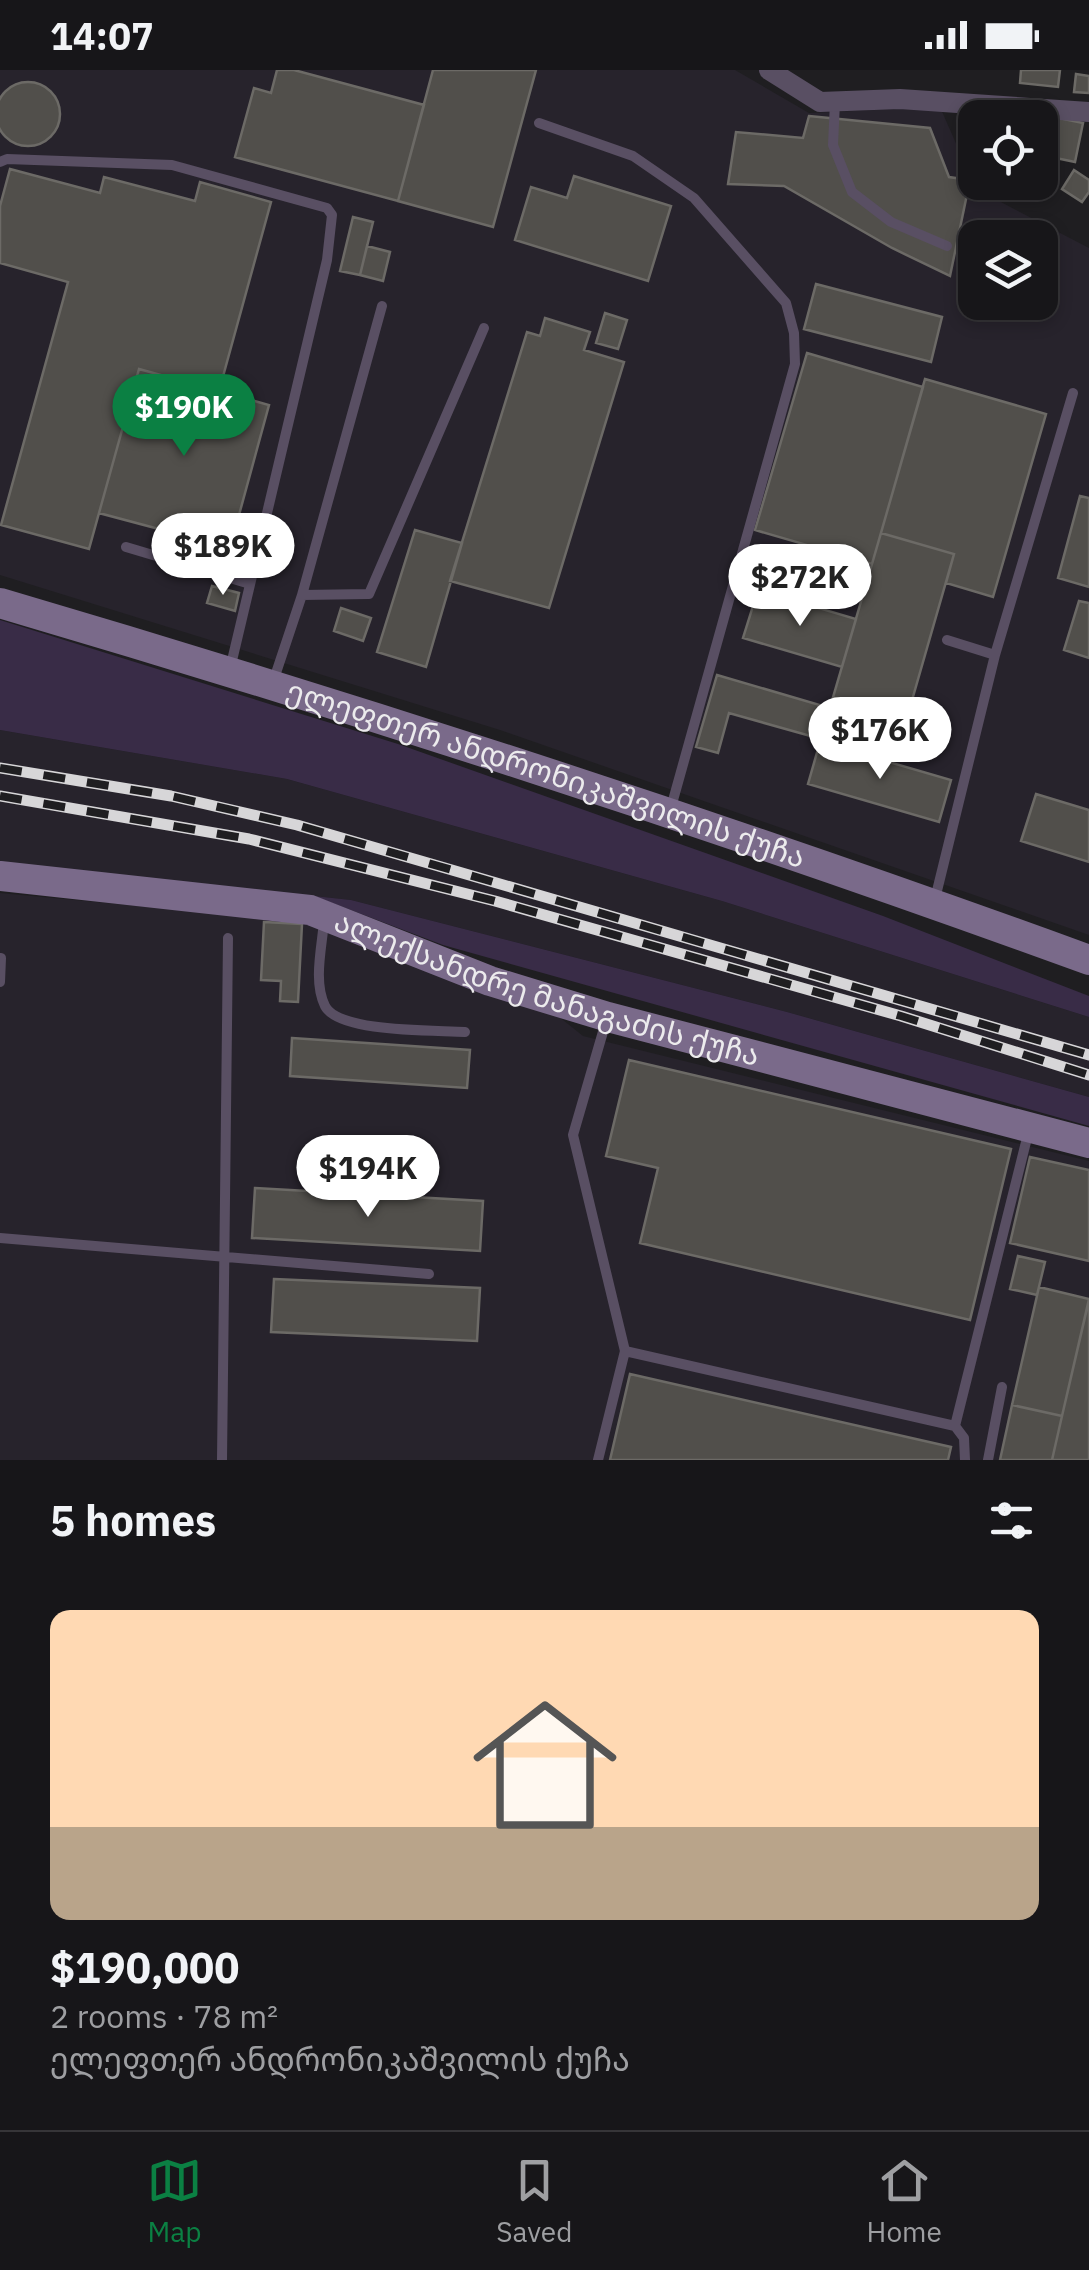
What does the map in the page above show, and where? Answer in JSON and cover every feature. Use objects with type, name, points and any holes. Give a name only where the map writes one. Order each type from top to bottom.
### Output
[{"type":"main road","name":"ელეფთერ ანდრონიკაშვილის ქუჩა","points":[[0,602],[230,670],[670,812],[1089,960]]},
{"type":"main road","name":"ალექსანდრე მანაგაძის ქუჩა","points":[[0,876],[310,910],[490,982],[608,1017],[1089,1143]]},
{"type":"street","points":[[769,70],[820,102],[900,99],[1089,112]]},
{"type":"lane","points":[[835,101],[833,145],[852,192],[890,222],[947,246]]},
{"type":"lane","points":[[539,122],[633,156],[694,198],[786,303],[794,333],[796,364],[670,812]]},
{"type":"lane","points":[[0,162],[8,159],[172,165],[328,208],[332,215],[327,260],[230,670]]},
{"type":"lane","points":[[272,684],[302,595],[382,306]]},
{"type":"lane","points":[[302,595],[369,594],[484,328]]},
{"type":"lane","points":[[934,904],[995,655],[1074,393]]},
{"type":"lane","points":[[126,547],[250,584]]},
{"type":"lane","points":[[947,640],[995,655]]},
{"type":"lane","points":[[325,915],[319,976],[323,1003],[332,1016],[350,1024],[465,1032]]},
{"type":"lane","points":[[222,1460],[228,938]]},
{"type":"lane","points":[[0,982],[1,958]]},
{"type":"lane","points":[[598,1460],[625,1352],[573,1136],[608,1017]]},
{"type":"lane","points":[[955,1426],[1030,1128]]},
{"type":"lane","points":[[0,1238],[430,1274]]},
{"type":"lane","points":[[625,1352],[955,1426],[964,1438],[965,1460]]},
{"type":"lane","points":[[988,1460],[1002,1387]]},
{"type":"shaded area","points":[[0,70],[735,70],[809,113],[940,107],[958,148],[958,200],[997,200],[1035,220],[958,220],[958,320],[1058,320],[1058,232],[1089,248],[1089,935],[500,730],[0,575]]},
{"type":"shaded area","points":[[0,620],[398,744],[883,916],[1089,996],[1089,1017],[722,901],[287,779],[0,730]]},
{"type":"shaded area","points":[[0,730],[287,779],[722,901],[1089,1017],[1089,1097],[787,1012],[351,900],[0,863]]},
{"type":"shaded area","points":[[0,893],[310,922],[543,1004],[583,1036],[1089,1161],[1089,1460],[0,1460]]},
{"type":"shaded area","points":[[314,896],[351,900],[787,1012],[1089,1097],[1089,1126],[443,945]]},
{"type":"building","points":[[277,70],[294,70],[424,105],[398,201],[235,157],[254,88],[271,93]]},
{"type":"building","points":[[433,70],[536,70],[493,227],[398,201]]},
{"type":"building","points":[[1021,70],[1060,70],[1058,87],[1020,83]]},
{"type":"building","points":[[1076,74],[1089,76],[1089,93],[1074,92]]},
{"type":"building","points":[[16,84],[40,84],[58,102],[58,126],[40,144],[16,144],[-1,128],[-1,100]]},
{"type":"building","points":[[809,116],[930,128],[949,177],[958,178],[958,200],[966,200],[962,220],[958,220],[950,276],[892,248],[784,186],[728,184],[736,132],[803,138]]},
{"type":"building","points":[[1059,118],[1083,123],[1075,162],[1058,158]]},
{"type":"building","points":[[10,169],[100,193],[104,177],[195,201],[200,182],[271,202],[219,391],[139,369],[89,549],[1,525],[68,282],[0,263],[0,206]]},
{"type":"building","points":[[1074,170],[1089,180],[1089,192],[1082,202],[1062,189]]},
{"type":"building","points":[[574,176],[671,206],[648,281],[515,240],[531,187],[567,198]]},
{"type":"building","points":[[353,217],[373,222],[360,275],[340,271]]},
{"type":"building","points":[[367,246],[390,252],[383,281],[360,275]]},
{"type":"building","points":[[816,284],[942,317],[931,362],[804,329]]},
{"type":"building","points":[[605,313],[627,320],[618,349],[596,343]]},
{"type":"building","points":[[545,318],[590,332],[584,350],[624,362],[549,608],[450,581],[527,332],[540,336]]},
{"type":"building","points":[[807,353],[923,387],[872,564],[755,530]]},
{"type":"building","points":[[139,369],[269,405],[230,548],[99,513]]},
{"type":"building","points":[[925,379],[1046,414],[993,597],[946,583],[954,554],[881,533]]},
{"type":"building","points":[[1080,496],[1089,498],[1089,587],[1058,578]]},
{"type":"building","points":[[415,530],[462,543],[426,667],[377,652]]},
{"type":"building","points":[[881,533],[954,554],[902,735],[872,727],[864,755],[820,742]]},
{"type":"building","points":[[212,586],[239,593],[235,611],[207,603]]},
{"type":"building","points":[[758,590],[856,619],[842,667],[743,638]]},
{"type":"building","points":[[1079,601],[1089,603],[1089,658],[1064,650]]},
{"type":"building","points":[[341,608],[371,618],[363,641],[334,631]]},
{"type":"building","points":[[717,675],[830,708],[821,739],[729,713],[718,753],[696,747]]},
{"type":"building","points":[[820,742],[951,780],[939,822],[808,784]]},
{"type":"building","points":[[1036,794],[1089,810],[1089,862],[1021,841]]},
{"type":"building","points":[[264,922],[302,924],[298,1002],[280,1001],[281,981],[261,980]]},
{"type":"building","points":[[292,1038],[470,1050],[467,1088],[290,1076]]},
{"type":"building","points":[[629,1060],[1011,1149],[970,1320],[640,1243],[658,1168],[606,1156]]},
{"type":"building","points":[[1030,1157],[1089,1170],[1089,1261],[1010,1243]]},
{"type":"building","points":[[255,1188],[483,1201],[480,1251],[252,1238]]},
{"type":"building","points":[[1018,1256],[1045,1262],[1037,1295],[1010,1289]]},
{"type":"building","points":[[274,1279],[480,1288],[477,1341],[271,1332]]},
{"type":"building","points":[[1039,1287],[1089,1299],[1062,1416],[1012,1405]]},
{"type":"building","points":[[1089,1300],[1089,1460],[1052,1460],[1062,1416]]},
{"type":"building","points":[[630,1374],[951,1447],[948,1460],[610,1460]]},
{"type":"building","points":[[1012,1405],[1062,1416],[1052,1460],[1000,1460]]},
{"type":"railway","points":[[0,768],[171,796],[297,825],[1089,1055]]},
{"type":"railway","points":[[0,796],[249,839],[495,901],[901,1016],[1089,1075]]}]
